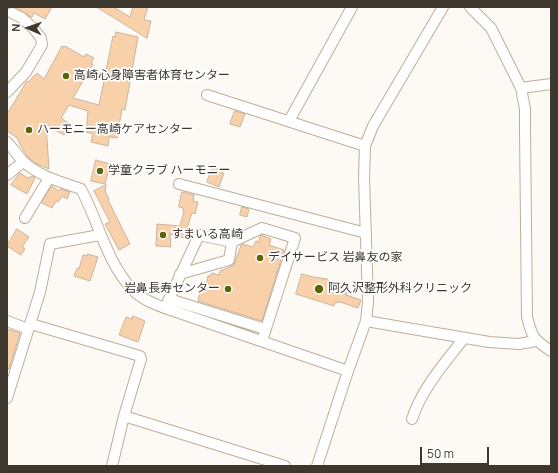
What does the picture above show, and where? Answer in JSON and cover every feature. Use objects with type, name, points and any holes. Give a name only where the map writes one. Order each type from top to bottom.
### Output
[{"type":"street","points":[[289,121],[352,7]]},
{"type":"street","points":[[317,466],[348,370],[366,321],[368,302],[364,146],[373,126],[443,7]]},
{"type":"street","points":[[470,7],[491,28],[520,88],[525,109],[527,317],[530,331],[536,341],[551,351]]},
{"type":"street","points":[[7,92],[26,72],[42,45],[41,38],[33,28],[22,18],[12,13]]},
{"type":"street","points":[[520,88],[551,84]]},
{"type":"street","points":[[207,95],[364,146]]},
{"type":"street","points":[[7,142],[24,162],[35,171],[49,178],[81,189],[88,202],[100,235],[109,254],[123,278],[133,291],[151,302],[167,303],[266,329]]},
{"type":"street","points":[[7,174],[24,162]]},
{"type":"street","points":[[25,218],[49,178]]},
{"type":"street","points":[[179,184],[366,233]]},
{"type":"street","points":[[167,303],[199,235],[232,242],[262,228],[294,238],[262,341]]},
{"type":"street","points":[[7,398],[40,292],[50,244],[100,235]]},
{"type":"street","points":[[180,274],[228,260],[232,242]]},
{"type":"street","points":[[167,303],[262,341],[348,370]]},
{"type":"street","points":[[7,321],[140,356],[141,359],[124,416],[112,466]]},
{"type":"street","points":[[366,321],[464,338],[519,344],[536,341]]},
{"type":"street","points":[[412,419],[417,404],[429,384],[464,338]]},
{"type":"street","points":[[124,416],[285,466]]},
{"type":"building","points":[[15,7],[52,7],[45,19],[34,13],[32,17]]},
{"type":"building","points":[[97,7],[116,7],[115,8],[130,17],[133,7],[148,7],[144,20],[151,21],[147,38]]},
{"type":"building","points":[[116,32],[138,37],[125,110],[122,109],[117,138],[109,137],[108,146],[91,142],[93,134],[86,132],[88,111],[69,105],[61,118],[70,124],[64,135],[46,125],[49,169],[35,163],[28,157],[17,138],[7,131],[7,114],[27,81],[28,82],[37,73],[44,79],[62,46],[65,46],[84,57],[86,54],[94,58],[91,63],[93,64],[73,98],[99,105],[113,36],[115,37]]},
{"type":"building","points":[[235,111],[245,114],[240,127],[230,124]]},
{"type":"building","name":"学童クラブ ハーモニー","points":[[96,160],[110,164],[105,184],[91,181]]},
{"type":"building","points":[[213,167],[223,171],[222,173],[224,173],[219,187],[207,182]]},
{"type":"building","points":[[20,173],[28,178],[33,176],[35,178],[27,194],[11,185]]},
{"type":"building","points":[[106,185],[105,191],[109,199],[108,200],[130,244],[119,250],[105,224],[110,222],[94,191]]},
{"type":"building","points":[[52,186],[59,191],[60,189],[70,192],[67,199],[62,196],[58,202],[56,201],[52,208],[42,203]]},
{"type":"building","points":[[182,192],[194,195],[193,201],[198,202],[195,214],[192,213],[184,238],[170,234],[171,247],[156,246],[157,224],[180,226],[184,211],[183,208],[179,207]]},
{"type":"building","points":[[242,207],[249,209],[247,217],[240,215]]},
{"type":"building","points":[[17,229],[29,237],[22,247],[25,249],[21,255],[7,246]]},
{"type":"building","points":[[261,235],[271,239],[269,245],[284,250],[262,321],[198,301],[202,284],[206,285],[208,276],[212,273],[219,275],[220,271],[234,265],[241,245],[243,244],[253,247],[256,241],[258,242]]},
{"type":"building","points":[[88,254],[98,257],[90,281],[74,276],[77,268],[79,269],[83,255],[87,256]]},
{"type":"building","name":"阿久沢整形外科クリニック","points":[[302,274],[327,279],[338,290],[347,293],[346,295],[361,300],[358,308],[340,302],[335,303],[334,306],[296,294]]},
{"type":"building","points":[[133,316],[145,321],[138,342],[119,335],[126,317],[132,319]]},
{"type":"building","points":[[7,329],[20,333],[9,369],[7,369]]},
{"type":"place","name":"高崎心身障害者体育センター","points":[[66,76]]},
{"type":"place","name":"ハーモニー高崎ケアセンター","points":[[29,130]]},
{"type":"place","name":"学童クラブ ハーモニー","points":[[100,171]]},
{"type":"place","name":"すまいる高崎","points":[[163,235]]},
{"type":"place","name":"デイサービス 岩鼻友の家","points":[[260,258]]},
{"type":"place","name":"岩鼻長寿センター","points":[[228,289]]},
{"type":"place","name":"阿久沢整形外科クリニック","points":[[319,289]]}]
